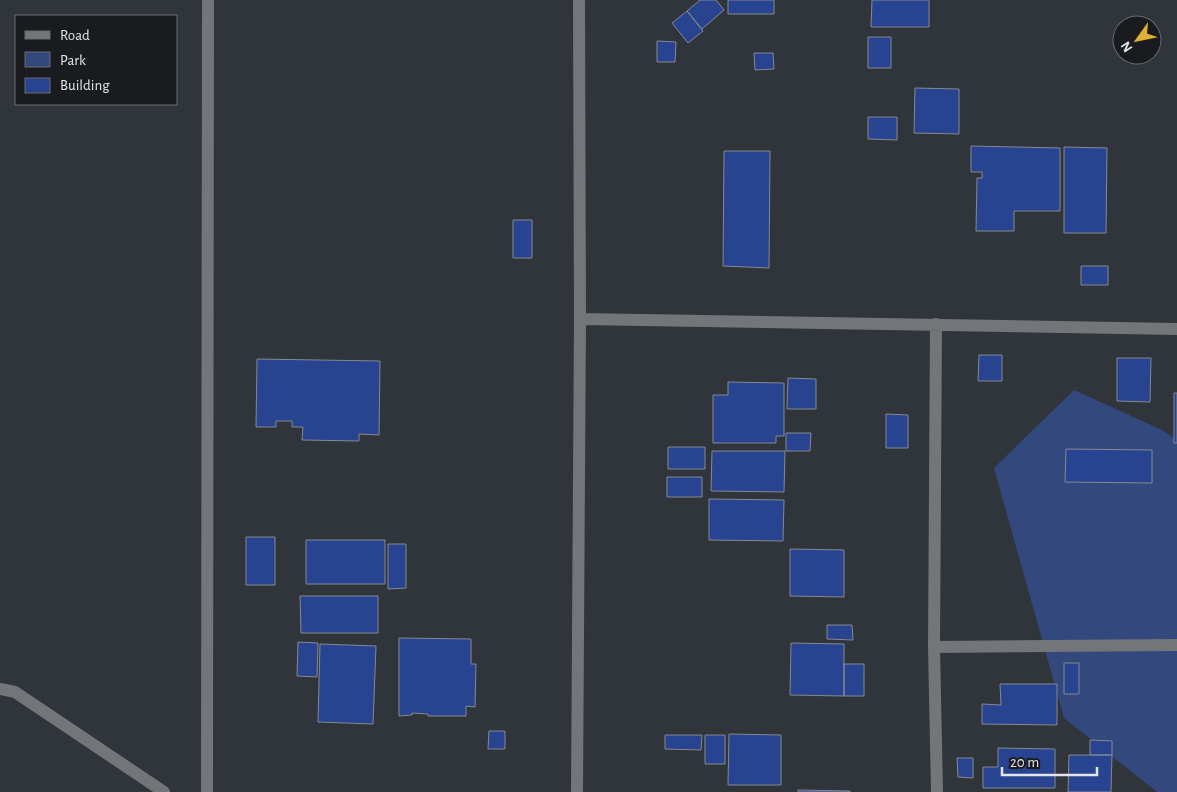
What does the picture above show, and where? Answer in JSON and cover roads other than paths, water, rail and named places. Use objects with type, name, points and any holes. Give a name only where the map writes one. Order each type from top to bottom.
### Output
[{"type":"street","points":[[207,792],[208,0]]},
{"type":"street","points":[[577,792],[580,318],[579,0]]},
{"type":"street","points":[[580,318],[1177,328]]},
{"type":"street","points":[[936,324],[934,647],[937,792]]},
{"type":"street","points":[[934,647],[1177,646]]},
{"type":"street","points":[[0,689],[15,692],[164,792]]}]
